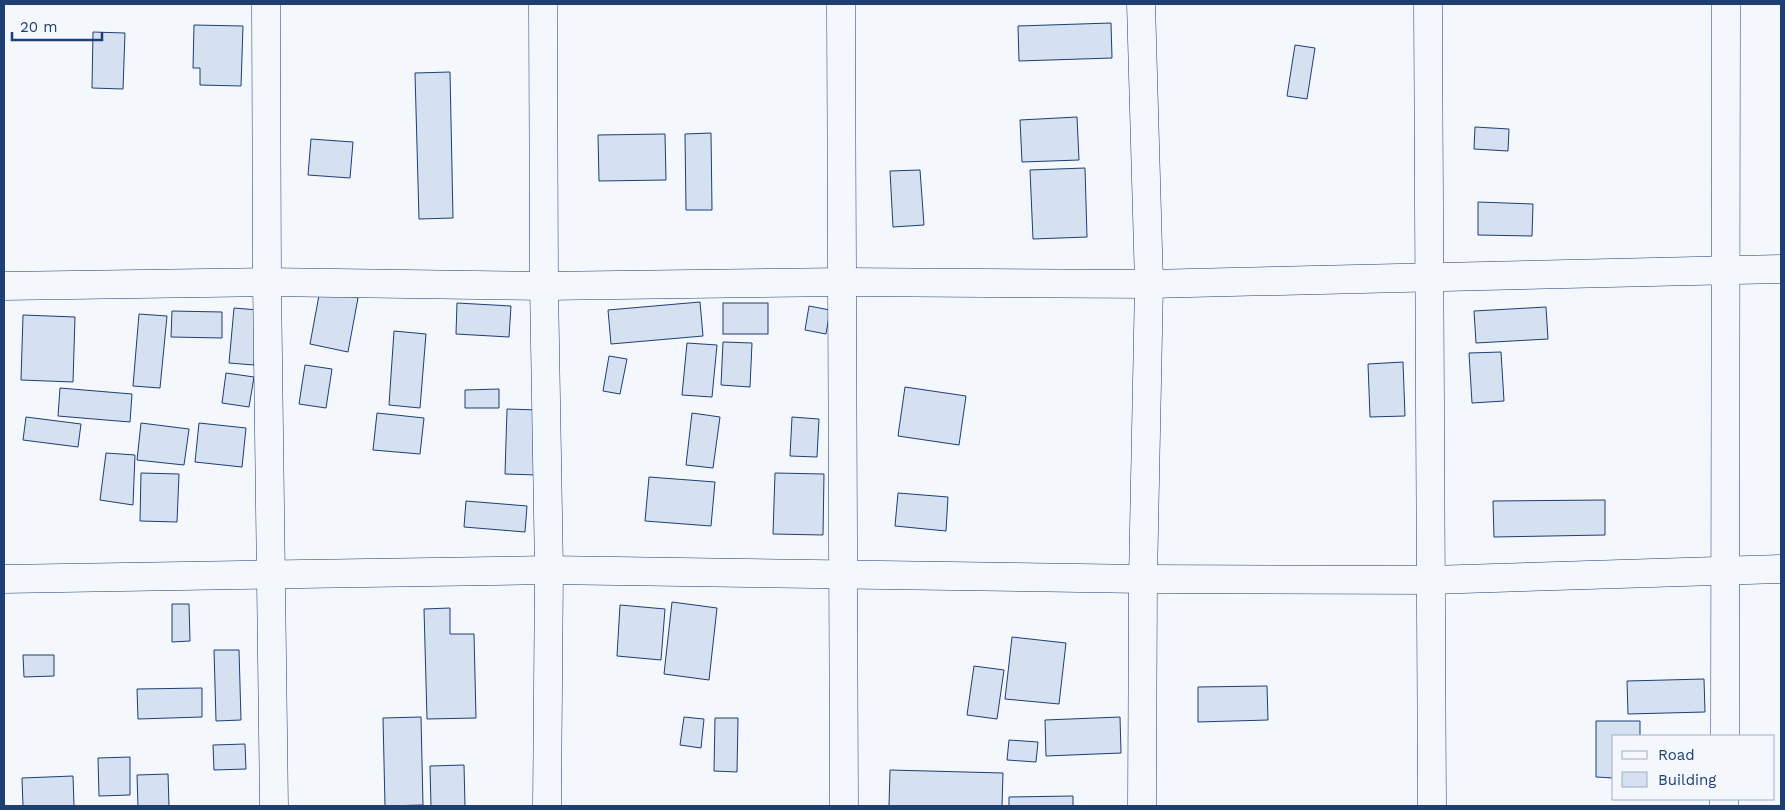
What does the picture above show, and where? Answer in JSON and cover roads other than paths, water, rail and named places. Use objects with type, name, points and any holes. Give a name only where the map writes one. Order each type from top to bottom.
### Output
[{"type":"street","points":[[266,4],[267,282],[274,806]]},
{"type":"street","points":[[543,4],[548,570],[547,806]]},
{"type":"street","points":[[841,4],[844,806]]},
{"type":"street","points":[[1142,4],[1149,284],[1143,580],[1142,806]]},
{"type":"street","points":[[1428,4],[1432,806]]},
{"type":"street","points":[[1724,735],[1726,4]]},
{"type":"street","points":[[4,286],[267,282],[544,286],[843,282],[1149,284],[1781,269]]},
{"type":"street","points":[[4,579],[548,570],[1143,580],[1431,580],[1781,569]]}]
